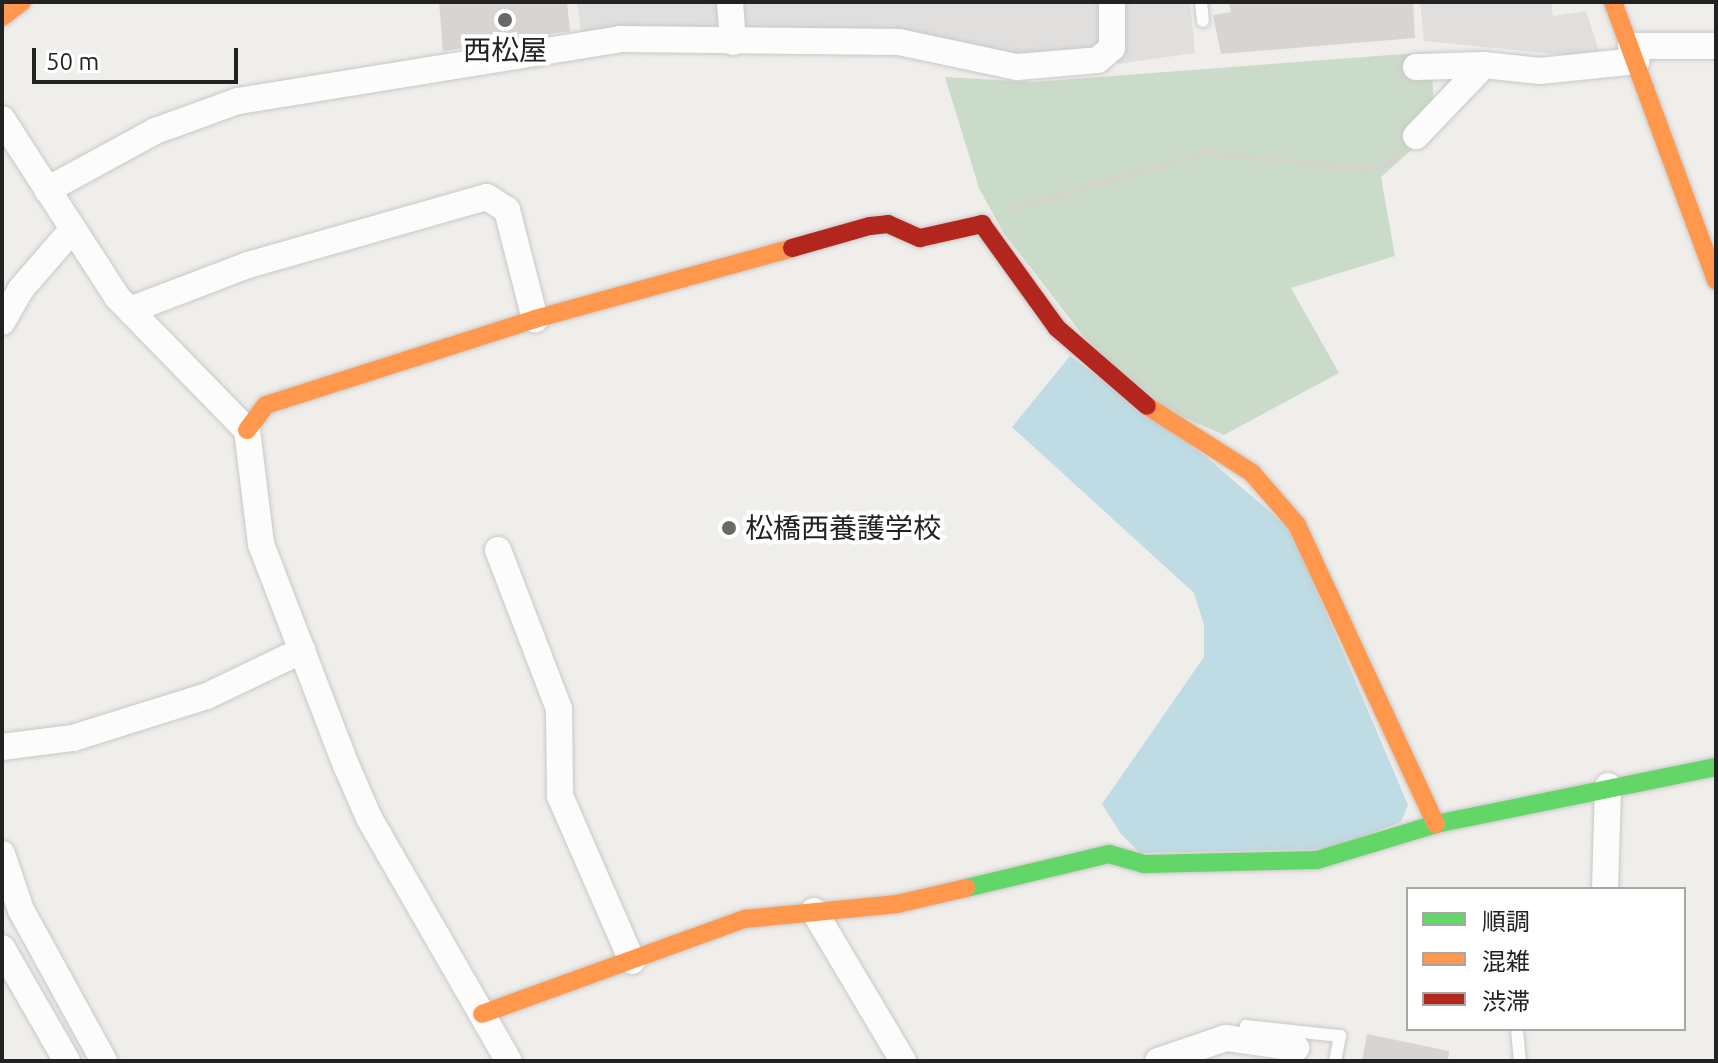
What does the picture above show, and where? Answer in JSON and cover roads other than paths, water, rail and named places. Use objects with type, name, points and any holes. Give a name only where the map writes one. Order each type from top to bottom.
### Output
[{"type":"street","points":[[2,17],[22,2]]},
{"type":"street","points":[[730,2],[733,42]]},
{"type":"street","points":[[47,190],[155,131],[238,101],[620,39],[899,42],[1017,67],[1098,60],[1112,48],[1112,2]]},
{"type":"street","points":[[1613,2],[1716,281]]},
{"type":"street","points":[[1416,67],[1484,65],[1540,71],[1634,53],[1716,46]]},
{"type":"street","points":[[1416,136],[1484,65]]},
{"type":"street","points":[[2,119],[72,230],[130,310],[247,430],[261,544],[369,818],[509,1061]]},
{"type":"street","points":[[130,310],[248,265],[487,197],[507,210],[535,319]]},
{"type":"street","points":[[247,430],[266,405],[535,319],[870,226],[888,224],[920,238],[982,224],[1057,328],[1162,418],[1252,473],[1297,525],[1408,751],[1436,824]]},
{"type":"street","points":[[2,322],[28,279],[72,230]]},
{"type":"street","points":[[498,550],[559,709],[560,796],[632,961]]},
{"type":"street","points":[[2,747],[73,738],[207,696],[303,650]]},
{"type":"street","points":[[482,1014],[745,919],[967,891],[1109,854],[1145,864],[1317,860],[1436,824],[1608,786],[1716,767]]},
{"type":"street","points":[[1605,887],[1608,786]]},
{"type":"street","points":[[2,854],[21,910],[104,1061]]},
{"type":"street","points":[[814,911],[903,1061]]},
{"type":"street","points":[[2,948],[67,1061]]},
{"type":"street","points":[[1158,1061],[1226,1038],[1296,1048]]},
{"type":"lane","points":[[1201,2],[1203,21]]},
{"type":"lane","points":[[1246,1026],[1340,1036],[1335,1061]]},
{"type":"lane","points":[[1517,1031],[1520,1061]]},
{"type":"water","points":[[1070,356],[1204,455],[1291,530],[1408,805],[1401,822],[1330,849],[1140,853],[1121,834],[1102,804],[1204,657],[1204,625],[1194,593],[1012,427]]},
{"type":"place","name":"西松屋","points":[[505,20]]},
{"type":"place","name":"松橋西養護学校","points":[[729,528]]}]
